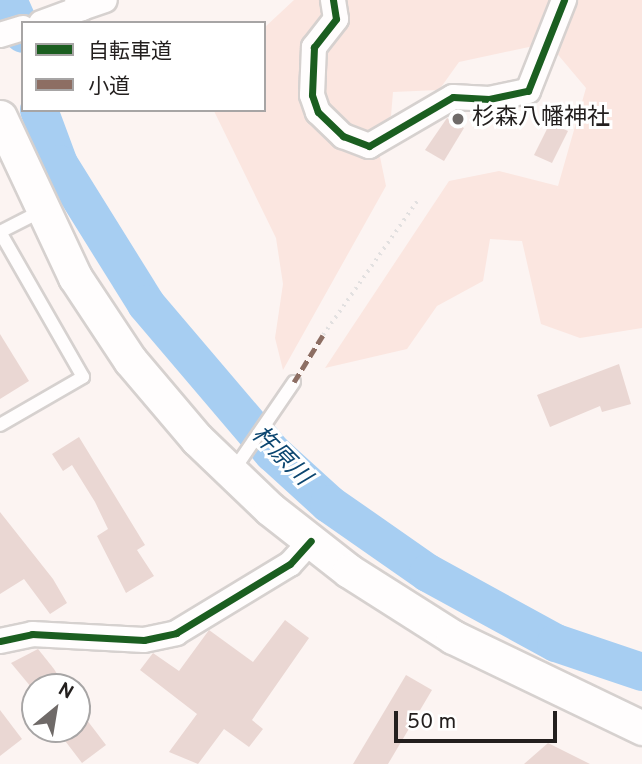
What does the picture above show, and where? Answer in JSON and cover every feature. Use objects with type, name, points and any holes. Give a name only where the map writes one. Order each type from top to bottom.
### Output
[{"type":"main road","points":[[0,117],[41,211],[130,360],[232,472],[311,541],[453,637],[642,728]]},
{"type":"street","points":[[333,0],[336,19],[314,47],[312,95],[318,112],[343,136],[369,146],[453,97],[489,99],[528,91],[564,0]]},
{"type":"street","points":[[47,21],[88,3]]},
{"type":"street","points":[[0,641],[33,634],[144,640],[176,633],[290,564],[311,541]]},
{"type":"lane","points":[[0,425],[83,377],[0,232],[41,211]]},
{"type":"lane","points":[[232,472],[253,447],[294,382]]},
{"type":"path","points":[[323,335],[418,200]]},
{"type":"shaded area","points":[[294,0],[328,0],[331,16],[308,43],[339,143],[359,155],[379,152],[386,186],[283,370],[275,338],[283,284],[276,238],[214,112],[266,112],[266,26]]},
{"type":"shaded area","points":[[342,0],[556,0],[543,44],[459,62],[439,90],[393,92],[391,116],[368,133],[332,116],[317,86],[318,48]]},
{"type":"shaded area","points":[[569,0],[642,0],[642,328],[580,338],[541,324],[522,241],[490,239],[483,281],[437,306],[407,349],[325,368],[449,181],[499,171],[558,186],[586,88],[554,50]]},
{"type":"building","points":[[447,118],[464,128],[444,161],[425,150]]},
{"type":"building","points":[[550,123],[568,131],[552,163],[534,155]]},
{"type":"building","points":[[0,334],[29,381],[0,399]]},
{"type":"building","points":[[619,364],[631,404],[602,412],[600,406],[550,427],[537,395]]},
{"type":"building","points":[[79,437],[145,545],[137,550],[154,576],[126,593],[97,536],[108,529],[95,502],[72,465],[63,471],[52,454]]},
{"type":"building","points":[[0,512],[53,579],[67,603],[50,614],[24,579],[0,594]]},
{"type":"building","points":[[285,620],[309,638],[252,720],[263,729],[249,747],[224,729],[198,764],[169,752],[197,714],[140,670],[153,653],[179,671],[209,630],[253,662]]},
{"type":"building","points":[[38,649],[56,673],[21,675],[11,663]]},
{"type":"building","points":[[406,675],[432,690],[388,764],[353,764]]},
{"type":"building","points":[[0,710],[21,740],[0,756]]},
{"type":"building","points":[[91,725],[106,745],[82,763],[67,743],[91,743]]},
{"type":"building","points":[[548,743],[590,764],[524,764]]},
{"type":"waterway","name":"杵原川","points":[[8,0],[21,29]]},
{"type":"waterway","name":"杵原川","points":[[40,112],[59,164],[146,304],[273,453],[329,504],[428,573],[556,643],[642,672]]},
{"type":"marked path","points":[[294,382],[323,335]]},
{"type":"cycle path","points":[[333,0],[336,19],[314,47],[312,95],[318,112],[343,136],[369,146],[453,97],[489,99],[528,91],[564,0]]},
{"type":"cycle path","points":[[0,641],[32,634],[144,640],[176,633],[290,564],[311,541]]},
{"type":"place","name":"杉森八幡神社","points":[[458,119]]}]
